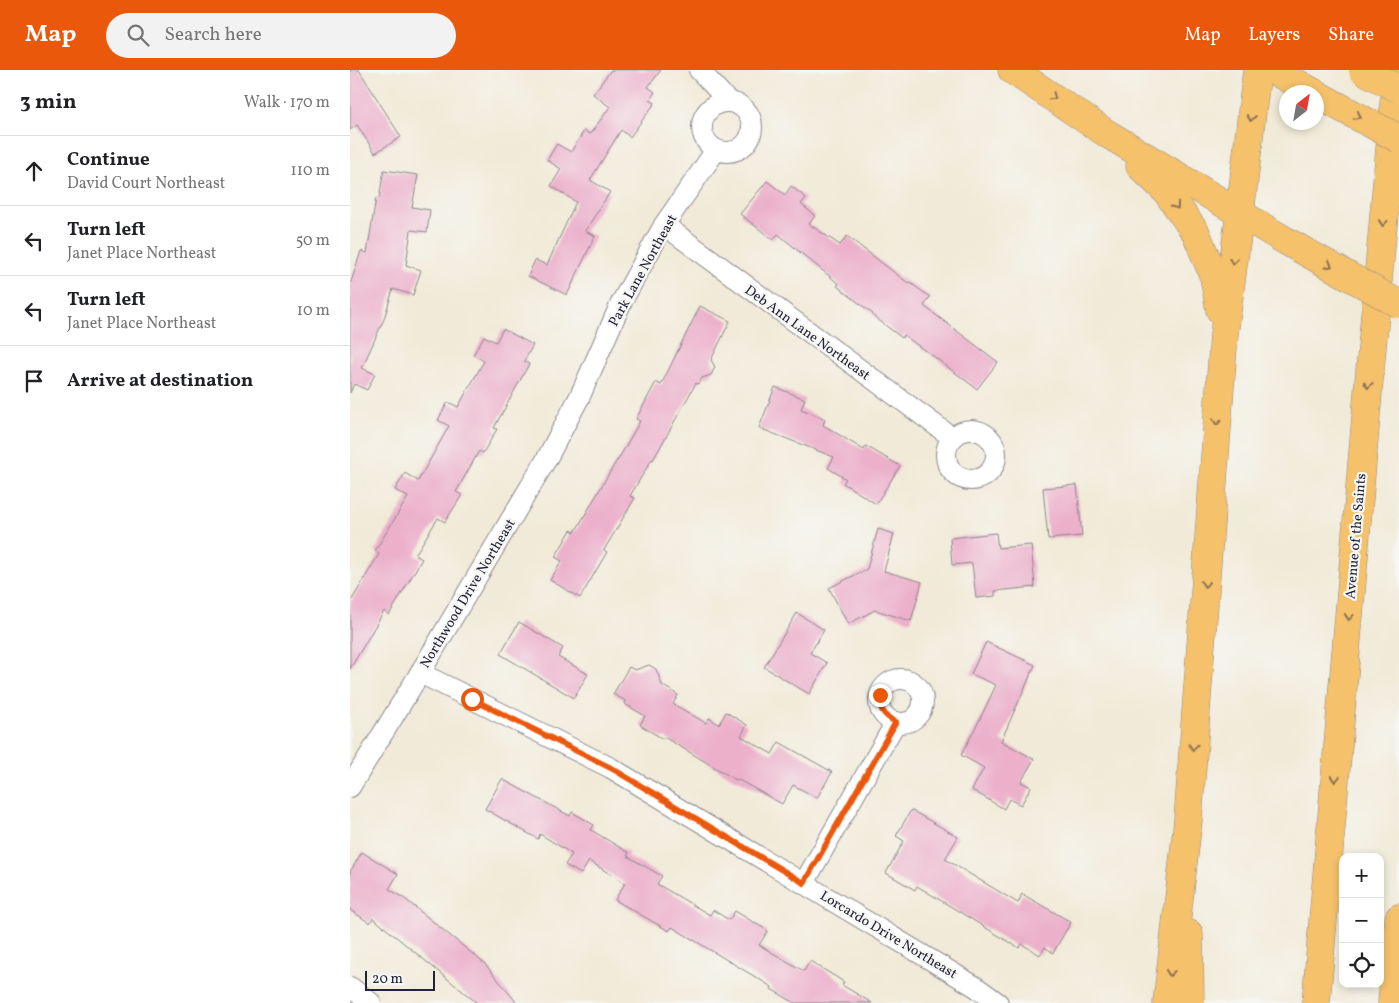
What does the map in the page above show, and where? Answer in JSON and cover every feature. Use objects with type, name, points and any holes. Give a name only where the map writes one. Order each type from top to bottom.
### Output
[{"type":"highway","points":[[1012,70],[1106,133],[1286,241],[1399,304]]},
{"type":"highway","points":[[1167,1003],[1188,820],[1224,334],[1257,70]]},
{"type":"highway","points":[[1272,70],[1300,85]]},
{"type":"highway","points":[[1363,70],[1399,89]]},
{"type":"highway","name":"Avenue of the Saints","points":[[1316,1003],[1397,70]]},
{"type":"highway","points":[[1324,98],[1399,139]]},
{"type":"highway","points":[[1106,133],[1166,191],[1196,233],[1214,277],[1224,334]]},
{"type":"highway","points":[[1188,820],[1190,1003]]},
{"type":"highway","points":[[1392,1003],[1399,918]]},
{"type":"street","points":[[699,70],[729,102]]},
{"type":"street","points":[[720,102],[729,102],[738,104],[749,115],[752,122],[752,130],[750,138],[739,149],[732,152],[724,152],[716,150],[704,138],[702,120],[712,106],[720,102]]},
{"type":"street","name":"Park Lane Northeast","points":[[580,396],[621,303],[664,225],[716,150]]},
{"type":"street","name":"Deb Ann Lane Northeast","points":[[664,225],[953,438]]},
{"type":"street","name":"Northwood Drive Northeast","points":[[350,787],[546,460],[580,396]]},
{"type":"street","name":"Lorcardo Drive Northeast","points":[[420,673],[611,768],[976,987],[998,1003]]},
{"type":"street","points":[[804,883],[896,722]]},
{"type":"street","points":[[350,987],[371,1003]]},
{"type":"building","points":[[350,70],[359,70],[401,137],[375,153],[357,125],[350,130]]},
{"type":"building","points":[[611,70],[661,70],[648,87],[655,92],[650,100],[655,103],[630,137],[621,130],[590,180],[610,192],[585,231],[595,236],[567,295],[528,276],[535,260],[547,265],[576,202],[551,186],[561,169],[547,160],[557,144],[571,152],[584,131],[590,134],[610,107],[593,94]]},
{"type":"building","points":[[384,170],[418,175],[412,207],[430,210],[427,232],[411,230],[406,265],[421,270],[413,295],[393,289],[384,319],[362,368],[375,374],[367,390],[354,384],[350,393],[350,285],[361,251],[367,253],[376,198],[379,199]]},
{"type":"building","points":[[767,181],[785,195],[791,186],[806,198],[801,204],[815,216],[809,224],[840,245],[847,236],[908,283],[930,297],[924,306],[998,362],[977,389],[904,335],[902,338],[872,315],[837,286],[839,284],[778,234],[773,240],[740,214]]},
{"type":"building","points":[[700,306],[730,321],[711,360],[715,367],[711,375],[702,378],[698,384],[696,383],[653,460],[630,496],[635,498],[604,550],[607,552],[580,598],[550,580],[562,561],[555,557],[571,530],[575,532],[618,460],[640,421],[636,419],[656,382],[661,385]]},
{"type":"building","points":[[503,329],[533,345],[524,361],[529,364],[494,428],[497,429],[483,453],[479,451],[456,492],[462,495],[445,522],[438,518],[415,555],[422,559],[389,615],[384,611],[350,669],[350,603],[379,554],[375,551],[408,497],[395,490],[405,473],[418,481],[449,426],[438,420],[448,402],[458,407],[484,361],[473,355],[484,336],[496,342]]},
{"type":"building","points":[[775,387],[805,399],[801,409],[825,419],[823,425],[864,450],[866,446],[900,466],[876,504],[843,483],[846,479],[828,468],[834,457],[759,428]]},
{"type":"building","points":[[1077,485],[1082,536],[1048,539],[1043,488]]},
{"type":"building","points":[[878,529],[894,534],[884,571],[922,582],[911,621],[875,610],[848,624],[829,588],[867,569]]},
{"type":"building","points":[[996,533],[998,548],[1031,545],[1035,587],[995,591],[995,596],[976,598],[972,563],[952,565],[950,538]]},
{"type":"building","points":[[797,613],[824,630],[810,653],[827,663],[809,694],[764,667]]},
{"type":"building","points":[[519,622],[563,648],[558,657],[588,674],[574,698],[500,654]]},
{"type":"building","points":[[986,642],[1035,665],[1001,741],[1034,759],[1021,782],[1031,787],[1021,805],[1009,799],[1004,809],[972,790],[984,768],[961,755],[996,685],[971,674]]},
{"type":"building","points":[[649,665],[656,669],[662,685],[678,695],[673,704],[706,723],[709,718],[719,724],[726,712],[747,725],[741,736],[772,754],[779,742],[832,772],[817,798],[793,785],[782,804],[640,725],[645,716],[625,704],[626,701],[613,694],[629,667],[635,670]]},
{"type":"building","points":[[502,779],[570,816],[572,812],[594,825],[591,830],[629,853],[627,856],[662,876],[657,884],[710,915],[713,910],[729,920],[735,911],[768,931],[759,945],[804,971],[810,961],[844,982],[842,985],[872,1003],[795,1003],[771,989],[772,987],[672,927],[669,931],[615,900],[625,883],[589,861],[581,874],[565,865],[572,854],[540,834],[538,839],[485,809]]},
{"type":"building","points":[[911,810],[958,837],[945,859],[1018,903],[1022,894],[1071,922],[1053,953],[1045,947],[1040,955],[1022,944],[1019,948],[917,886],[915,890],[886,873],[904,841],[896,836]]},
{"type":"building","points":[[362,852],[398,874],[389,889],[405,899],[485,964],[517,1003],[477,1003],[373,918],[370,923],[350,910],[350,872]]},
{"type":"route","points":[[472,699],[611,768],[804,883],[896,722],[884,715],[880,709],[880,695]]}]
